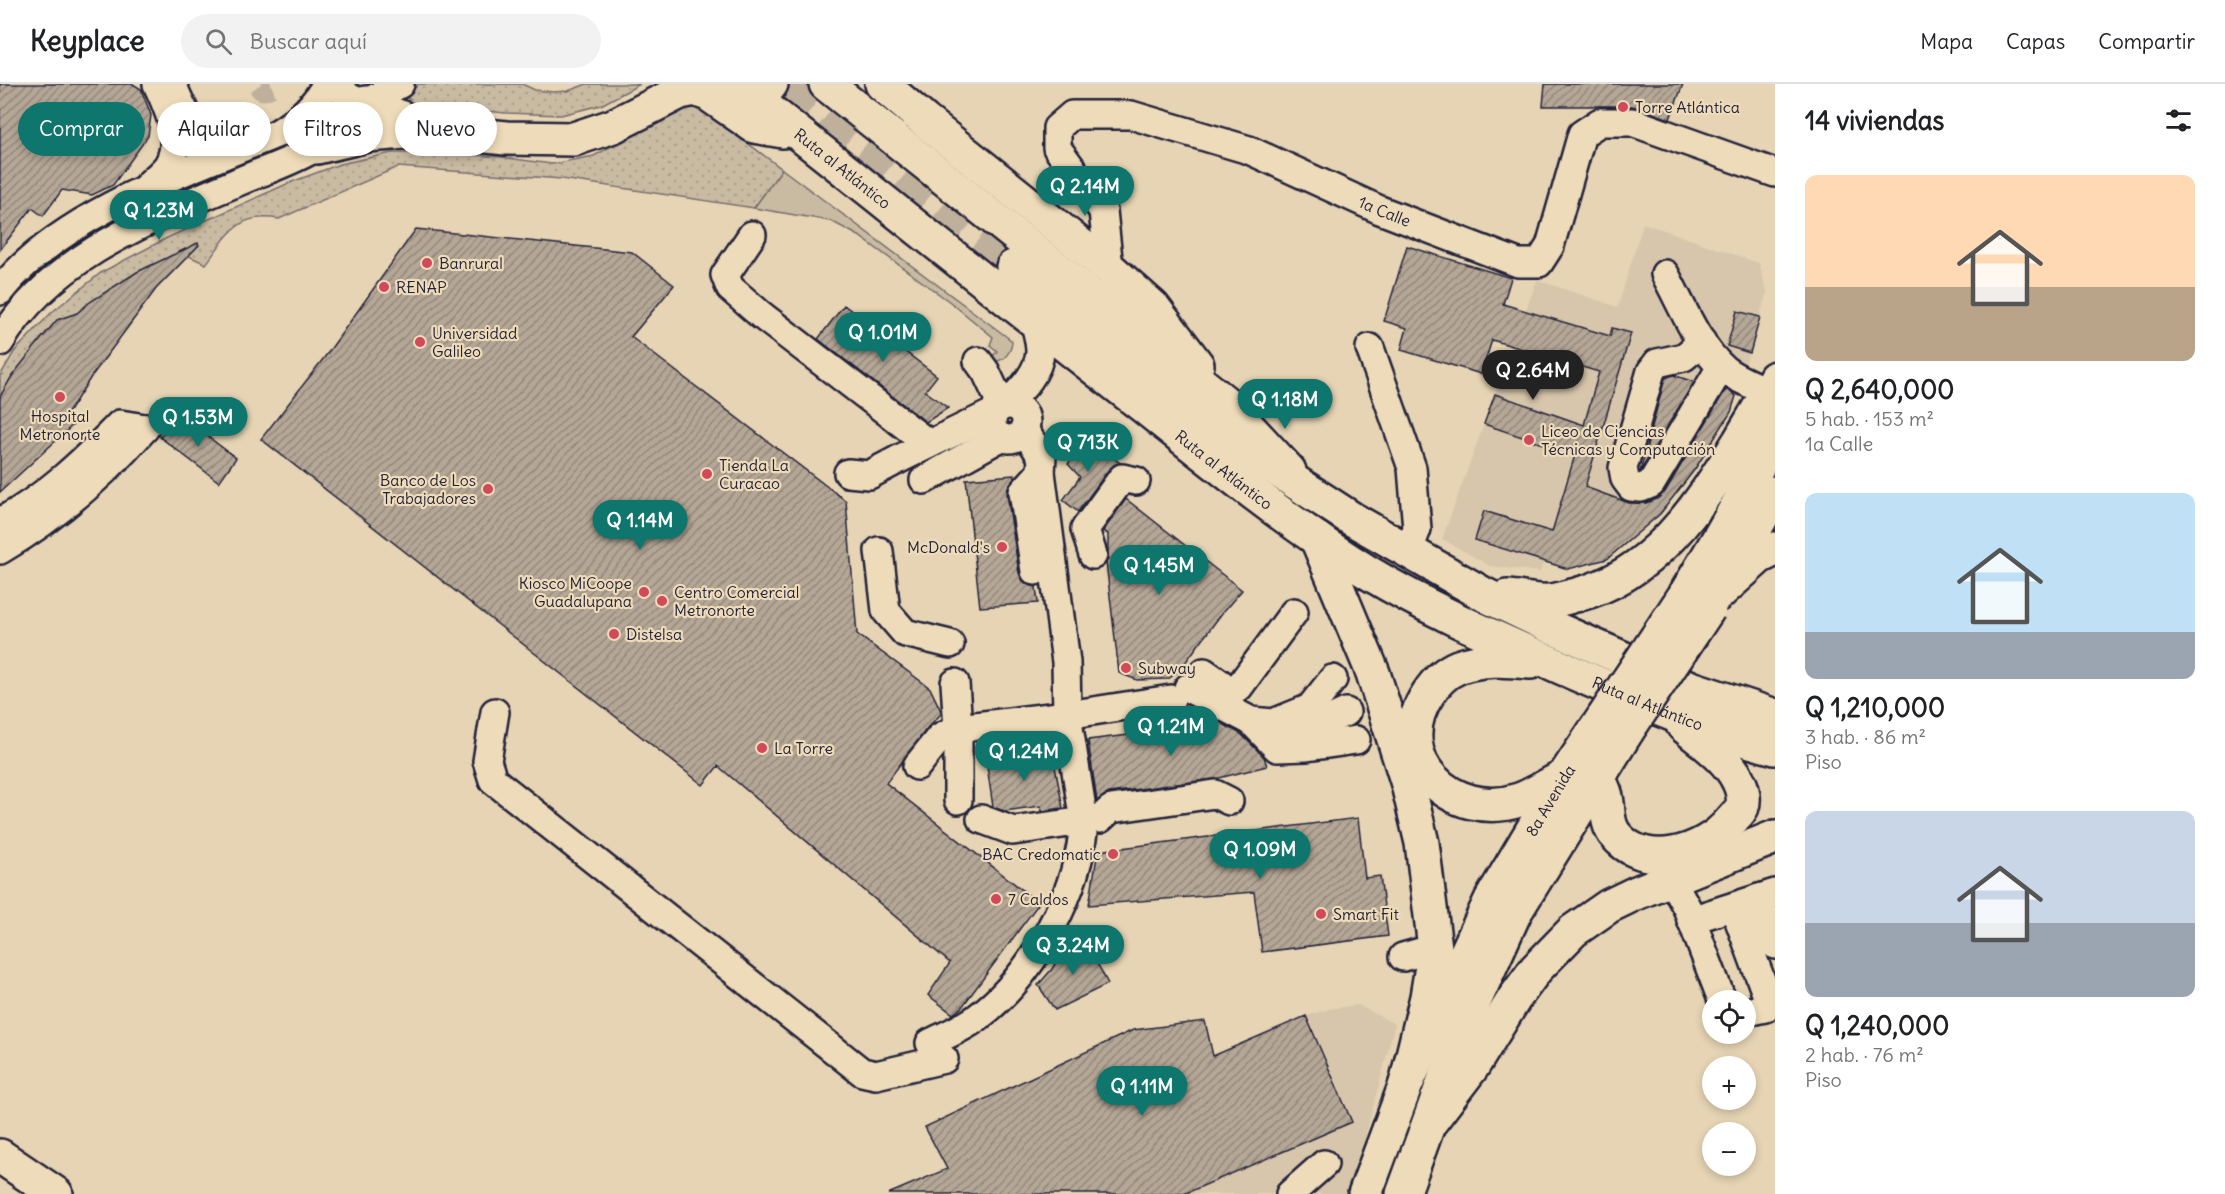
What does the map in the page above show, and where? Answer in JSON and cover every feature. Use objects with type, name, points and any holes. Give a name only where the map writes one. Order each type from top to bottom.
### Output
[{"type":"main road","name":"Ruta al Atlántico","points":[[826,84],[1227,404],[1306,490]]},
{"type":"main road","points":[[882,84],[916,114],[1109,268],[1153,307],[1227,404]]},
{"type":"main road","points":[[497,137],[574,138],[613,126],[680,92],[695,89],[708,94],[754,126],[799,133]]},
{"type":"main road","name":"Ruta al Atlántico","points":[[755,90],[799,133],[1035,322],[1317,539],[1421,603],[1492,638],[1670,714],[1775,748]]},
{"type":"main road","name":"Ruta al Atlántico","points":[[1013,267],[1076,319],[1251,453],[1306,490],[1408,552],[1485,595],[1691,688],[1775,716]]},
{"type":"main road","points":[[1485,595],[1549,601],[1593,591],[1625,577],[1673,535],[1692,512],[1725,465],[1772,385]]},
{"type":"main road","name":"8a Avenida","points":[[1704,599],[1775,428]]},
{"type":"main road","name":"8a Avenida","points":[[1365,1194],[1406,1084],[1491,900],[1564,777],[1615,724],[1704,599],[1775,493]]},
{"type":"main road","points":[[1317,539],[1373,673],[1408,784],[1422,843],[1435,948],[1427,997],[1406,1084]]},
{"type":"main road","points":[[1704,599],[1759,557],[1775,549]]},
{"type":"main road","points":[[1554,664],[1503,659],[1456,668],[1438,680],[1422,702],[1417,717],[1415,739],[1420,762],[1431,780],[1448,793],[1467,802],[1494,804],[1519,800],[1564,777]]},
{"type":"main road","points":[[1598,776],[1606,797],[1607,816],[1614,832],[1629,846],[1647,854],[1668,855],[1693,849],[1725,829],[1742,807],[1743,793],[1738,780],[1727,764],[1670,714]]},
{"type":"main road","name":"8a Avenida","points":[[1403,1194],[1468,1015],[1515,912],[1598,776],[1615,724]]},
{"type":"main road","points":[[1431,1121],[1472,1067],[1514,999],[1536,969],[1580,926],[1610,906],[1775,837]]},
{"type":"main road","points":[[0,1156],[56,1194]]},
{"type":"street","points":[[145,189],[168,165],[174,140],[172,121],[157,84]]},
{"type":"street","points":[[172,84],[180,102]]},
{"type":"street","points":[[271,136],[296,122],[314,104],[326,84]]},
{"type":"street","points":[[337,84],[354,101],[360,102]]},
{"type":"street","points":[[368,102],[400,84]]},
{"type":"street","name":"1a Calle","points":[[1109,268],[1103,211],[1057,148],[1057,128],[1072,115],[1131,115],[1249,150],[1380,210],[1518,263],[1539,263],[1550,246],[1582,134],[1600,122],[1632,122],[1775,173]]},
{"type":"street","points":[[0,291],[20,269],[58,239],[99,212],[145,189],[223,156]]},
{"type":"street","points":[[0,342],[8,328],[33,299],[62,274],[109,240],[296,156]]},
{"type":"street","points":[[752,235],[725,275],[730,288],[761,315],[929,444]]},
{"type":"street","points":[[1665,274],[1702,342],[1721,367],[1734,376],[1753,383],[1772,385]]},
{"type":"street","points":[[924,480],[1007,422],[1023,387],[1039,361],[1040,349],[1035,322]]},
{"type":"street","points":[[1702,342],[1684,357],[1657,363],[1652,371],[1623,468],[1625,480],[1631,487],[1641,488],[1651,484],[1721,367]]},
{"type":"street","points":[[1370,348],[1412,468],[1417,529],[1408,552]]},
{"type":"street","points":[[495,712],[487,761],[492,780],[862,1072],[876,1075],[908,1069],[937,1051],[996,1001],[1030,961],[1062,907],[1089,826],[1067,715],[1066,662],[1041,472],[1027,466],[986,372],[978,361]]},
{"type":"street","points":[[848,473],[869,475],[929,444],[1007,422]]},
{"type":"street","points":[[0,522],[28,507],[98,447],[132,426],[122,454],[82,492],[28,535],[0,550]]},
{"type":"street","points":[[1093,555],[1098,533],[1108,512],[1121,493],[1136,481]]},
{"type":"street","points":[[879,551],[886,611],[905,633],[950,644]]},
{"type":"street","points":[[918,766],[940,737],[958,728],[1067,715],[1187,686],[1235,690],[1294,612]]},
{"type":"street","points":[[1251,721],[1273,723],[1310,708],[1334,679]]},
{"type":"street","points":[[955,683],[958,728],[958,800]]},
{"type":"street","points":[[1187,686],[1275,734],[1305,731],[1346,712]]},
{"type":"street","points":[[1251,721],[1276,748],[1307,747],[1356,740]]},
{"type":"street","points":[[981,819],[1013,831],[1089,826],[1111,809],[1215,794],[1229,801]]},
{"type":"street","points":[[1671,879],[1691,920],[1718,990]]},
{"type":"street","points":[[1691,920],[1767,896],[1775,945]]},
{"type":"street","points":[[1734,906],[1767,996],[1765,1008],[1756,1010]]},
{"type":"street","points":[[1403,957],[1435,948]]},
{"type":"street","points":[[1290,1194],[1324,1164]]},
{"type":"shaded area","points":[[418,84],[522,84],[535,90],[553,92],[568,91],[587,84],[640,84],[601,105],[561,115],[497,112],[497,102],[411,102],[407,97]]},
{"type":"shaded area","points":[[692,106],[705,111],[782,169],[754,208],[562,179],[398,167],[279,219],[253,219],[244,222],[228,235],[206,264],[189,256],[180,255],[13,375],[0,397],[0,376],[14,352],[52,312],[102,272],[167,238],[289,183],[340,164],[392,153],[395,153],[395,156],[500,157],[552,164],[594,156],[669,114]]},
{"type":"shaded area","points":[[283,126],[283,144],[271,149],[271,132]]},
{"type":"shaded area","points":[[226,156],[256,156],[117,219],[53,258],[26,280],[0,306],[0,303],[52,256],[114,216]]},
{"type":"shaded area","points":[[782,169],[1012,341],[1010,351],[1006,356],[997,361],[993,356],[997,351],[990,345],[993,337],[950,302],[859,236],[831,221],[754,208]]},
{"type":"shaded area","points":[[1643,223],[1759,263],[1767,292],[1731,412],[1695,469],[1660,514],[1607,559],[1568,569],[1544,560],[1540,572],[1490,566],[1442,539],[1537,280],[1618,307]]},
{"type":"shaded area","points":[[1358,1005],[1395,1024],[1350,1194],[887,1194],[1050,1127],[1306,1016],[1329,1009]]},
{"type":"building","points":[[0,84],[133,84],[141,89],[151,115],[148,136],[145,140],[145,102],[18,102],[18,156],[134,156],[113,185],[92,195],[62,190],[43,216],[32,208],[0,250]]},
{"type":"building","name":"Torre Atlántica","points":[[1545,84],[1683,84],[1670,119],[1632,106],[1543,106]]},
{"type":"building","name":"Centro Comercial Metronorte","points":[[416,229],[632,252],[674,285],[631,337],[846,501],[857,634],[930,688],[941,711],[941,714],[928,727],[886,783],[1039,903],[962,1007],[953,1014],[928,995],[950,963],[718,766],[703,785],[261,439],[327,354]]},
{"type":"building","points":[[198,243],[199,245],[156,289],[91,377],[66,416],[75,423],[0,492],[0,397],[12,376],[41,339],[57,320],[77,313],[137,272]]},
{"type":"building","points":[[1407,246],[1511,278],[1503,304],[1610,336],[1612,328],[1631,333],[1585,487],[1629,503],[1646,503],[1657,499],[1665,492],[1726,389],[1736,396],[1731,412],[1695,469],[1660,514],[1607,559],[1568,569],[1475,540],[1484,511],[1552,532],[1575,455],[1484,424],[1495,394],[1584,425],[1599,372],[1492,340],[1481,374],[1401,350],[1407,328],[1384,321]]},
{"type":"building","points":[[844,305],[937,376],[925,391],[948,408],[926,422],[818,339]]},
{"type":"building","points":[[1737,311],[1760,317],[1750,353],[1727,346]]},
{"type":"building","points":[[1673,375],[1694,382],[1640,472],[1665,378]]},
{"type":"building","points":[[178,414],[236,458],[219,482],[160,437]]},
{"type":"building","points":[[1097,445],[1120,463],[1109,469],[1078,512],[1063,500],[1080,477],[1068,464],[1080,447]]},
{"type":"building","name":"McDonald's","points":[[1014,475],[1007,494],[1019,573],[1023,581],[1036,587],[1038,603],[980,607],[966,479]]},
{"type":"building","points":[[1126,499],[1242,590],[1179,671],[1168,679],[1137,680],[1119,673],[1106,562],[1108,534],[1103,531]]},
{"type":"building","points":[[1205,714],[1241,734],[1264,757],[1267,766],[1215,779],[1109,793],[1097,801],[1088,740],[1186,728],[1190,718],[1199,719]]},
{"type":"building","points":[[1052,751],[1063,808],[1042,811],[1041,806],[1004,811],[993,807],[986,759]]},
{"type":"building","points":[[1358,818],[1365,878],[1380,876],[1388,936],[1262,952],[1254,892],[1089,905],[1098,851]]},
{"type":"building","points":[[1084,938],[1108,984],[1055,1010],[1038,985],[1052,969],[1065,947]]},
{"type":"building","points":[[1306,1016],[1352,1122],[1184,1194],[888,1194],[947,1169],[925,1127],[1133,1030],[1205,1021],[1213,1056]]},
{"type":"tunnel","points":[[261,84],[263,87],[271,84]]},
{"type":"tunnel","points":[[789,84],[1013,267]]},
{"type":"place","name":"Torre Atlántica","points":[[1623,107]]},
{"type":"place","name":"Banrural","points":[[427,263]]},
{"type":"place","name":"RENAP","points":[[384,287]]},
{"type":"place","name":"Universidad Galileo","points":[[420,342]]},
{"type":"place","name":"Hospital Metronorte","points":[[60,397]]},
{"type":"place","name":"Liceo de Ciencias Técnicas y Computación","points":[[1529,440]]},
{"type":"place","name":"Tienda La Curacao","points":[[707,474]]},
{"type":"place","name":"Banco de Los Trabajadores","points":[[488,489]]},
{"type":"place","name":"McDonald's","points":[[1002,547]]},
{"type":"place","name":"Kiosco MiCoope Guadalupana","points":[[644,592]]},
{"type":"place","name":"Centro Comercial Metronorte","points":[[662,601]]},
{"type":"place","name":"Distelsa","points":[[614,634]]},
{"type":"place","name":"Subway","points":[[1126,668]]},
{"type":"place","name":"La Torre","points":[[762,748]]},
{"type":"place","name":"BAC Credomatic","points":[[1113,854]]},
{"type":"place","name":"7 Caldos","points":[[996,899]]},
{"type":"place","name":"Smart Fit","points":[[1321,914]]}]
